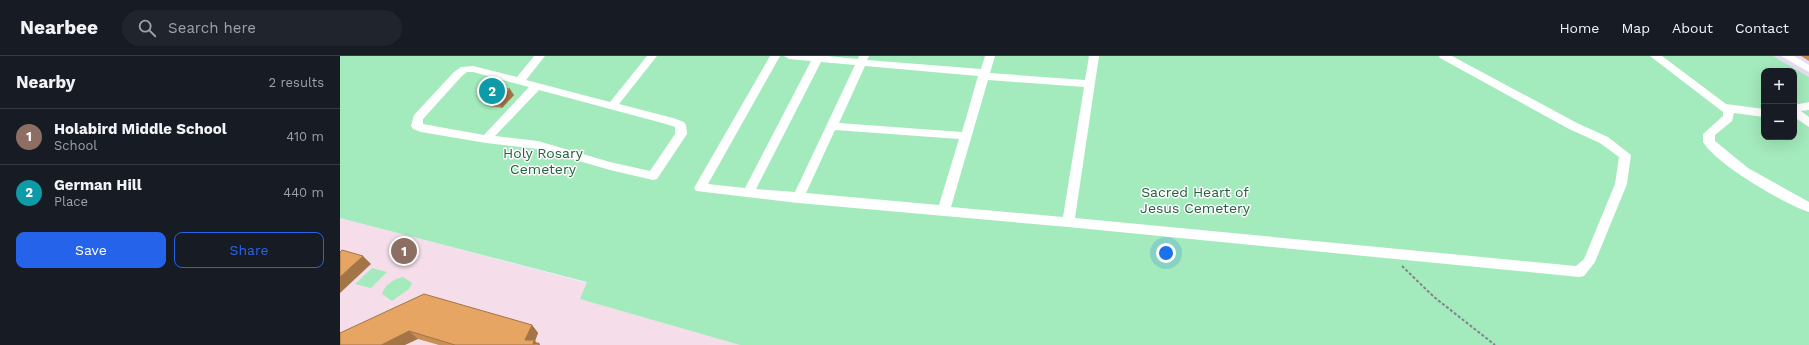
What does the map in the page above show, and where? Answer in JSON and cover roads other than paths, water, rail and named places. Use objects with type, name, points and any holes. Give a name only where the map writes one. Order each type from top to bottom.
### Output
[{"type":"lane","points":[[519,82],[540,56]]},
{"type":"lane","points":[[612,106],[652,56]]},
{"type":"lane","points":[[775,56],[700,188],[944,210],[1579,272],[1588,262],[1621,184],[1626,155],[1604,140],[1574,126],[1444,56]]},
{"type":"lane","points":[[788,56],[862,59],[983,74],[1089,84]]},
{"type":"lane","points":[[944,210],[967,136],[983,74],[990,56]]},
{"type":"lane","points":[[1068,222],[1094,56]]},
{"type":"lane","points":[[1655,56],[1729,111],[1728,118],[1709,134],[1710,142],[1725,157],[1747,174],[1777,192],[1809,207]]},
{"type":"lane","points":[[1786,56],[1809,69]]},
{"type":"lane","points":[[748,193],[819,57]]},
{"type":"lane","points":[[798,198],[862,59]]},
{"type":"lane","points":[[465,69],[473,69],[519,82],[680,124],[681,134],[653,176],[610,166],[538,145],[486,139],[421,128],[417,126],[416,123],[418,118],[458,74],[465,69]]},
{"type":"lane","points":[[486,139],[537,86]]},
{"type":"lane","points":[[1797,109],[1809,106]]},
{"type":"lane","points":[[1725,107],[1742,111],[1761,112]]},
{"type":"lane","points":[[1797,113],[1809,123]]},
{"type":"lane","points":[[832,126],[967,136]]},
{"type":"place","name":"German Hill","points":[[492,91]]},
{"type":"place","name":"Holabird Middle School","points":[[404,251]]},
{"type":"park label","name":"Holy Rosary Cemetery","points":[[543,162]]},
{"type":"park label","name":"Sacred Heart of Jesus Cemetery","points":[[1195,200]]}]
